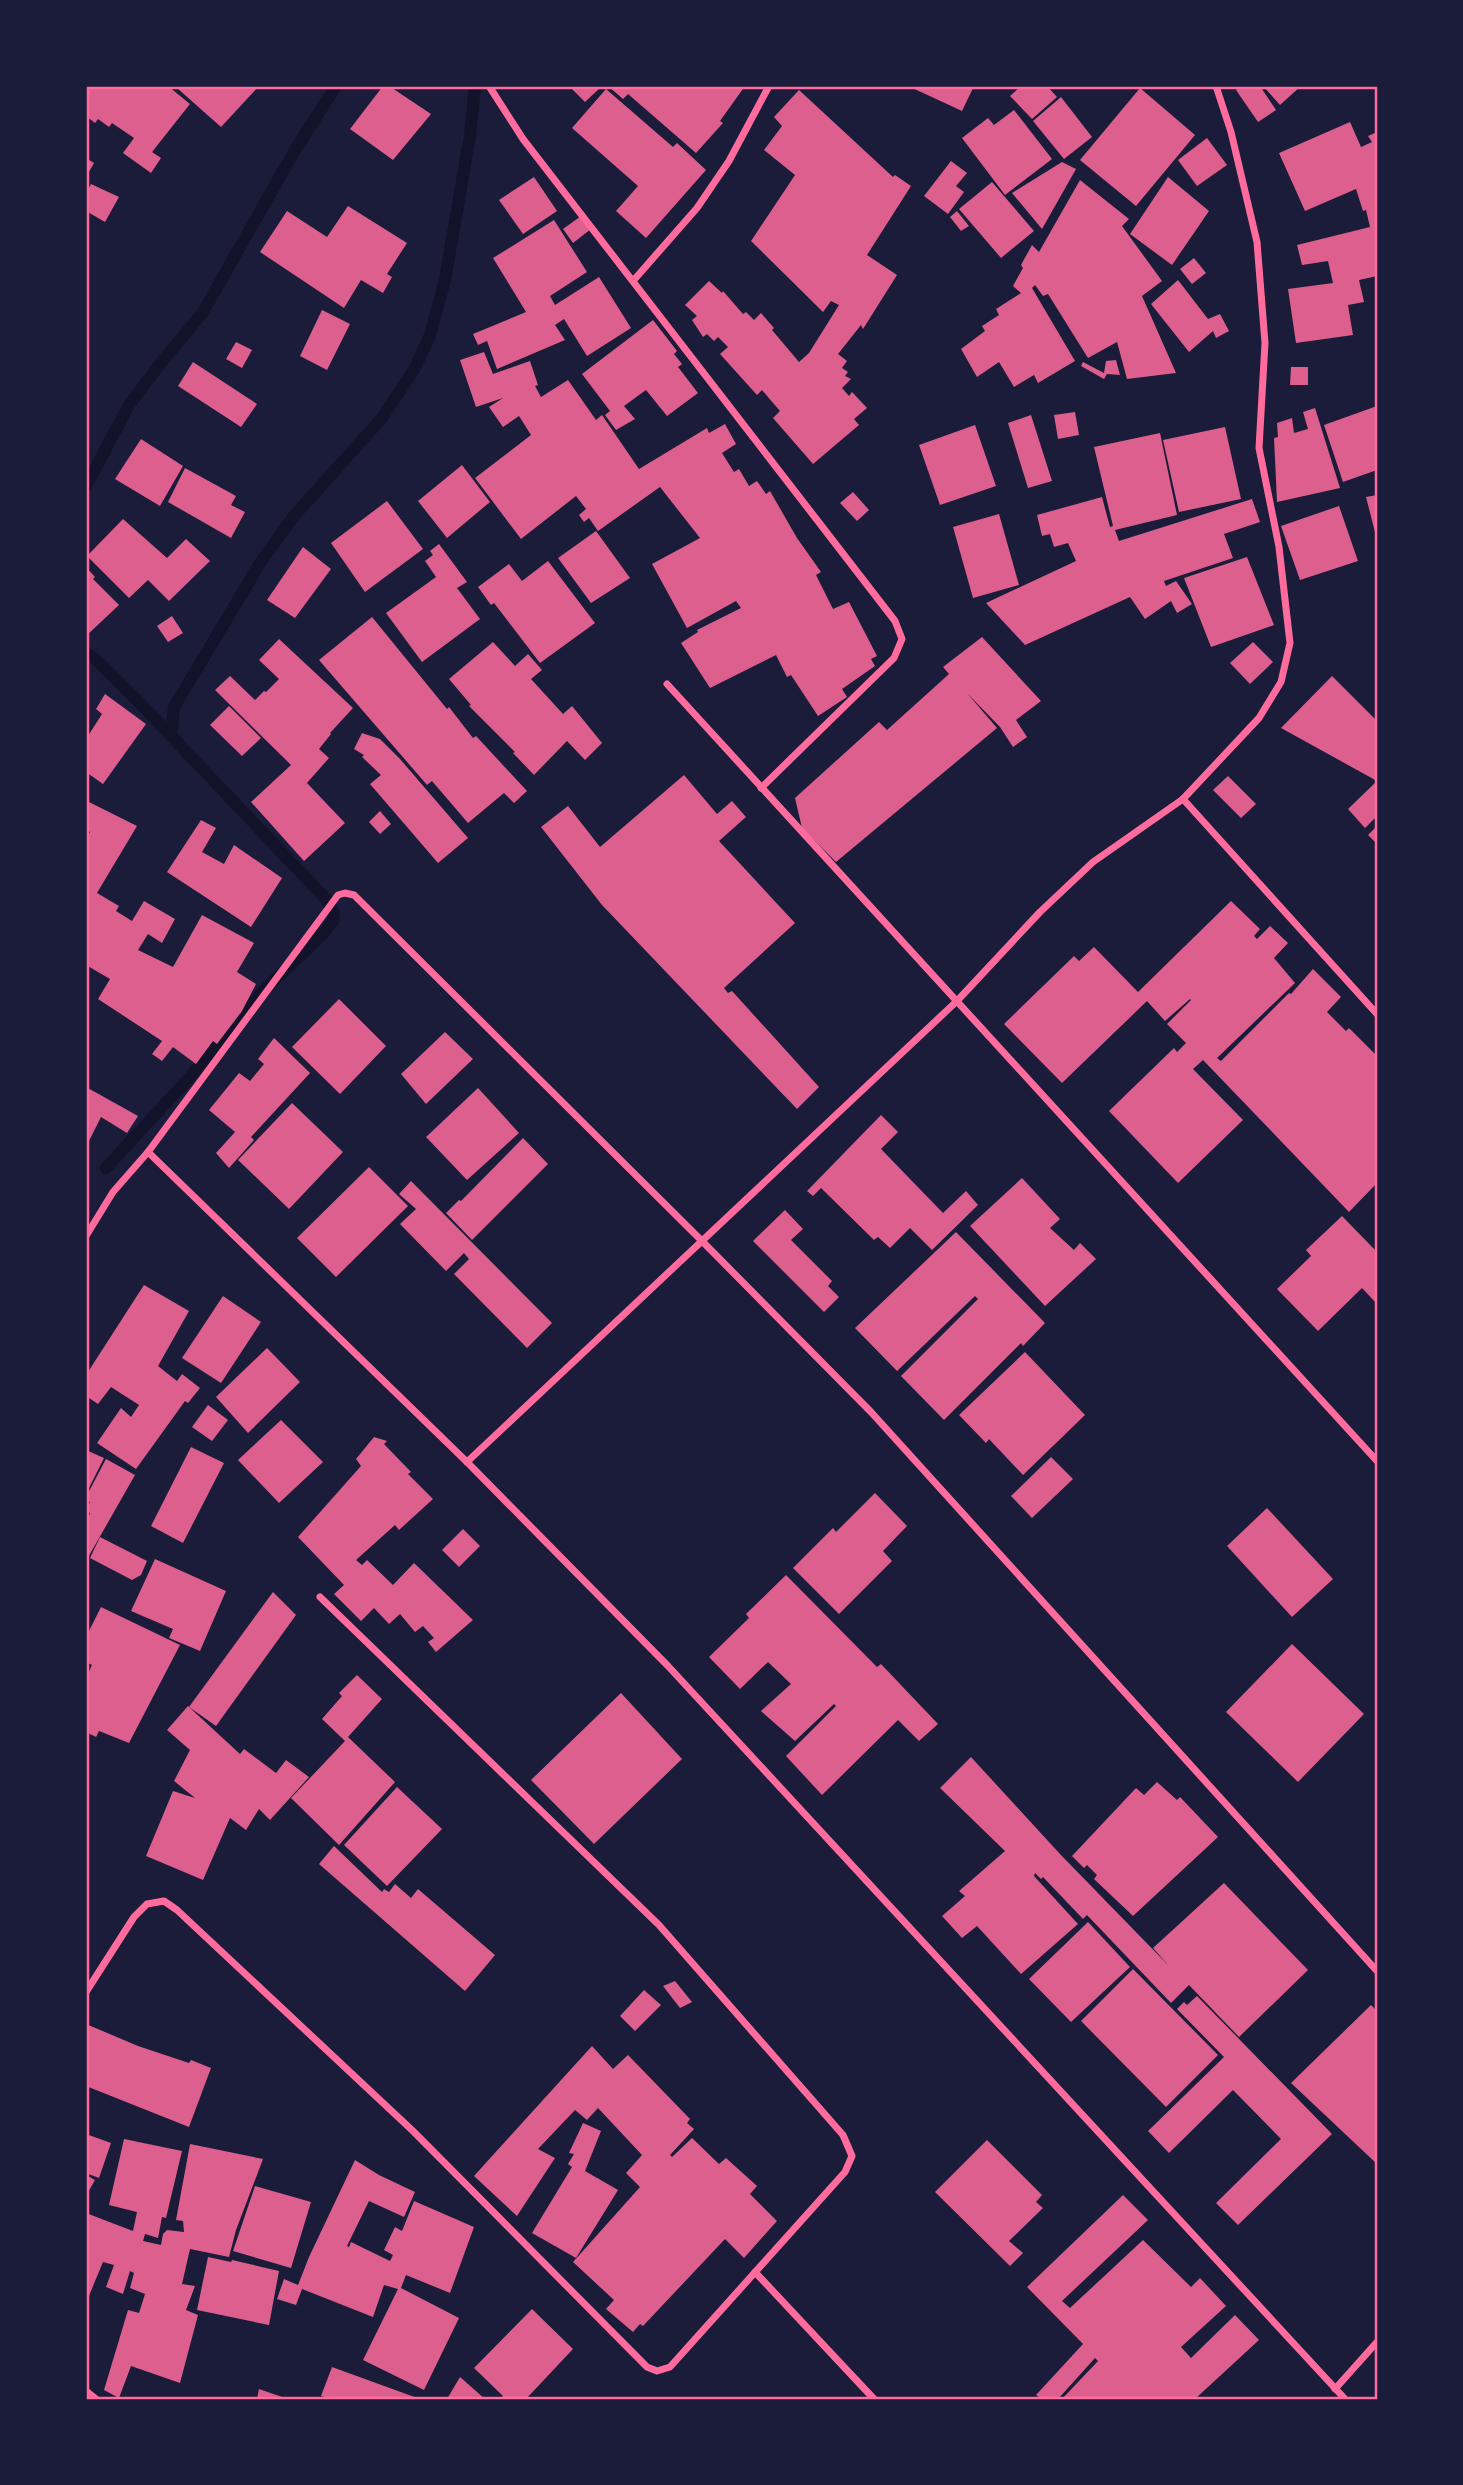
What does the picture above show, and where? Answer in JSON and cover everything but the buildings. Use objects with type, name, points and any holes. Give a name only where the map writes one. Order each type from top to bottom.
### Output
[{"type":"street","points":[[489,86],[523,139],[895,621],[902,639],[894,657],[761,788]]},
{"type":"street","points":[[633,281],[697,208],[729,162],[769,86]]},
{"type":"street","points":[[467,1462],[957,1002],[1040,912],[1093,862],[1183,799],[1259,718],[1281,682],[1290,643],[1279,547],[1259,448],[1265,343],[1257,242],[1231,132],[1216,86]]},
{"type":"street","points":[[667,684],[1377,1461]]},
{"type":"street","points":[[1183,799],[1377,1014]]},
{"type":"street","points":[[86,1236],[113,1192],[148,1152],[338,895],[354,895],[871,1412],[1377,1971]]},
{"type":"street","points":[[148,1152],[467,1462],[668,1666],[1345,2399]]},
{"type":"street","points":[[86,1992],[134,1917],[147,1904],[164,1901],[177,1910],[413,2131],[646,2367],[657,2371],[670,2367],[845,2172],[852,2156],[844,2135],[659,1925],[320,1597]]},
{"type":"street","points":[[755,2272],[874,2399]]},
{"type":"street","points":[[1335,2389],[1377,2342]]},
{"type":"street","points":[[86,2391],[96,2399]]},
{"type":"waterway","points":[[86,486],[129,405],[203,312],[295,150],[336,86]]},
{"type":"waterway","points":[[171,736],[174,707],[262,560],[294,516],[381,419],[415,368],[430,335],[445,280],[470,135],[475,86]]},
{"type":"waterway","points":[[86,653],[136,699],[327,900],[334,914],[333,921],[324,933],[261,993],[190,1077],[106,1168]]}]
